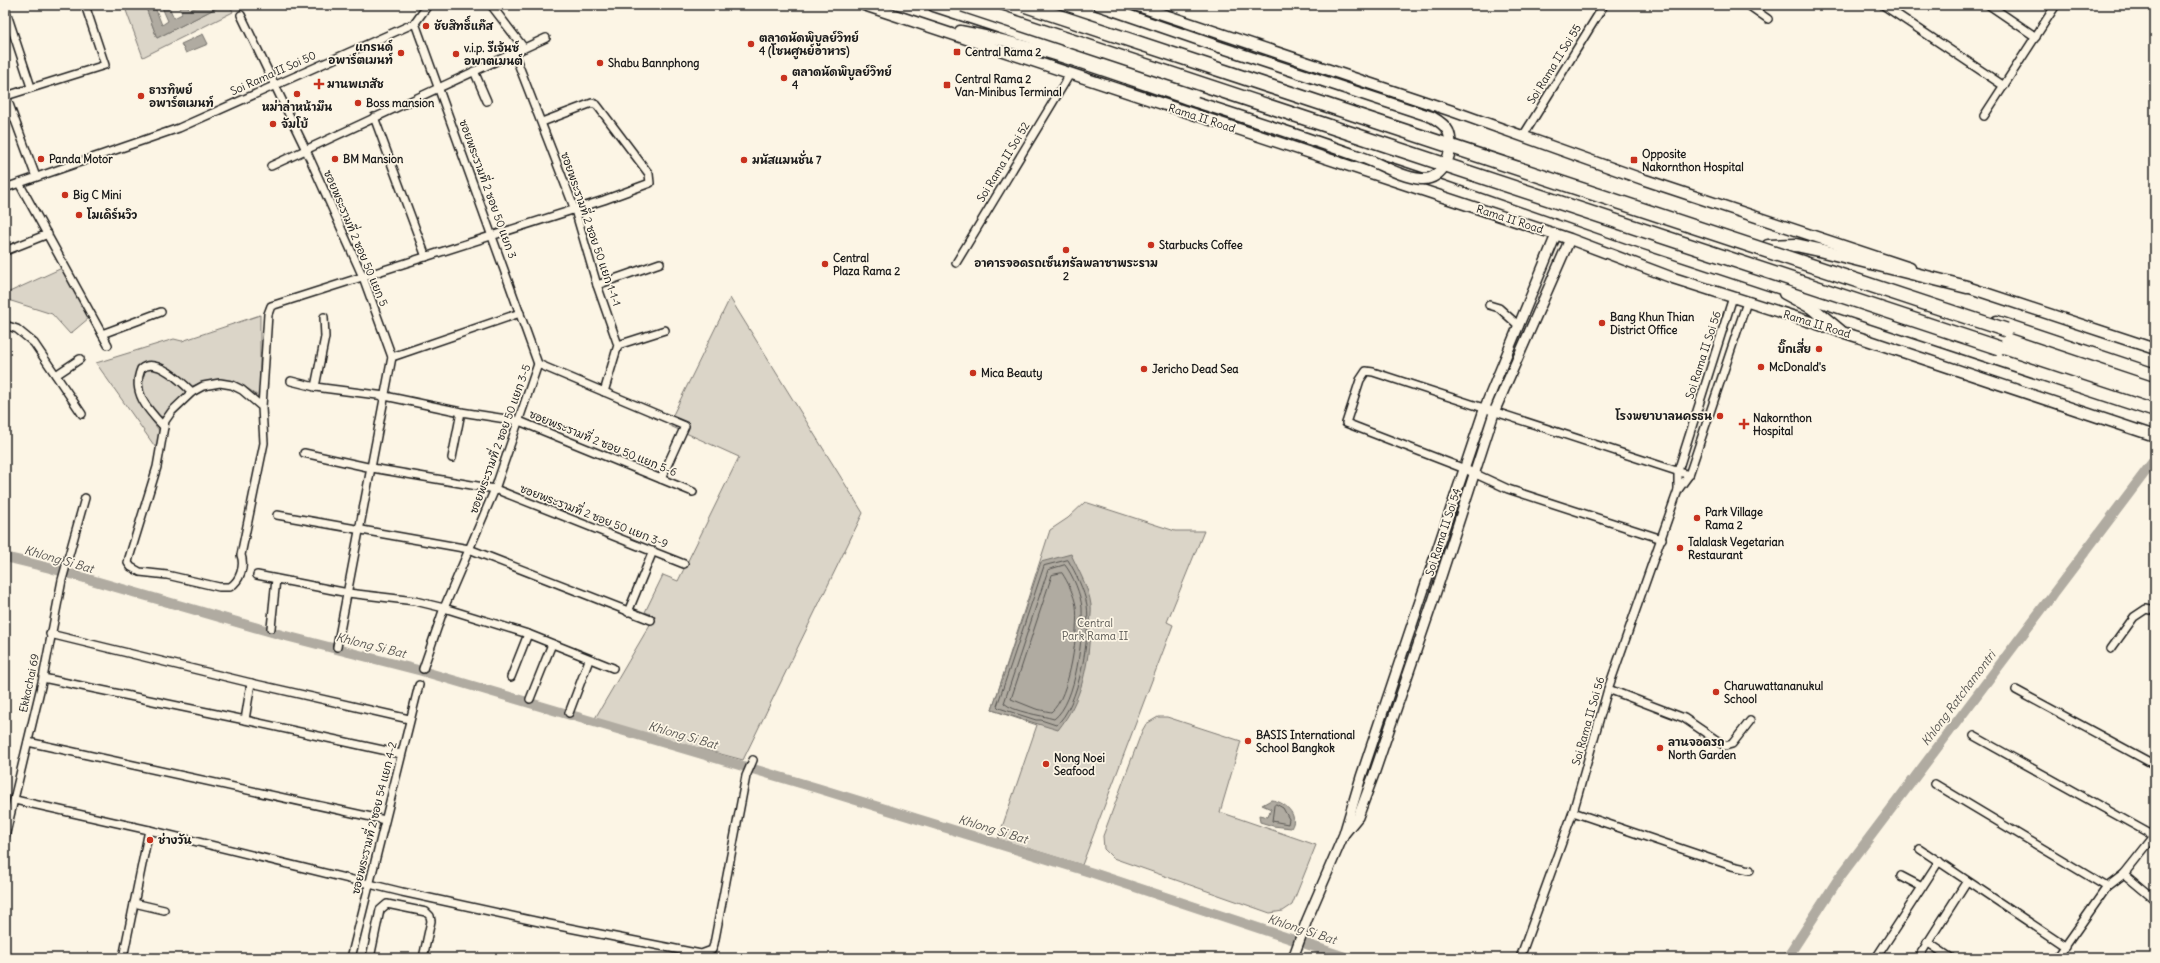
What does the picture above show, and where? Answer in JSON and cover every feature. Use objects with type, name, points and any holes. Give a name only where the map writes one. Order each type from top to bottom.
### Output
[{"type":"highway","name":"Rama II Road","points":[[934,5],[1421,164],[1638,240],[2155,411]]},
{"type":"highway","points":[[963,5],[1999,348]]},
{"type":"highway","points":[[1024,5],[2006,330]]},
{"type":"highway","points":[[1037,5],[2155,375]]},
{"type":"highway","points":[[1768,246],[1796,245],[1967,287]]},
{"type":"highway","points":[[1764,281],[1811,307],[1840,331]]},
{"type":"main road","name":"Rama II Road","points":[[864,5],[1556,234],[1655,272],[1840,331],[2155,436]]},
{"type":"main road","points":[[930,26],[998,38],[1364,158],[1416,178],[1430,178],[1443,169],[1447,163],[1451,147],[1450,138],[1447,130],[1441,122],[1432,117],[1098,5]]},
{"type":"main road","points":[[1135,5],[1523,136],[1645,180],[2155,349]]},
{"type":"street","points":[[36,177],[6,96],[105,64],[85,5]]},
{"type":"street","points":[[415,23],[428,5]]},
{"type":"street","points":[[491,5],[524,48]]},
{"type":"street","name":"Soi Rama II Soi 55","points":[[1523,136],[1604,5]]},
{"type":"street","points":[[1748,5],[1768,19]]},
{"type":"street","points":[[1883,5],[2004,86]]},
{"type":"street","points":[[1988,5],[2036,37]]},
{"type":"street","points":[[1984,116],[2056,5]]},
{"type":"street","points":[[5,8],[31,87]]},
{"type":"street","name":"ซอยพระรามที่ 2 ซอย 50 แยก 5","points":[[241,15],[306,150],[363,277],[392,356]]},
{"type":"street","name":"Soi Rama II Soi 50","points":[[5,188],[179,128],[415,23]]},
{"type":"street","name":"ซอยพระรามที่ 2 ซอย 50 แยก 3","points":[[415,23],[493,235],[538,364]]},
{"type":"street","points":[[271,166],[546,38]]},
{"type":"street","name":"ซอยพระรามที่ 2 ซอย 50 แยก 1-1-1","points":[[514,53],[575,210],[597,285],[618,345]]},
{"type":"street","points":[[474,71],[487,101]]},
{"type":"street","name":"Soi Rama II Soi 52","points":[[956,263],[1070,74]]},
{"type":"street","points":[[262,407],[242,390],[232,385],[220,383],[203,386],[192,392],[172,411],[164,427],[157,467],[128,563],[131,567],[140,572],[167,575],[219,587],[230,587],[239,576],[244,562],[241,555],[264,443],[262,407],[268,310],[276,303],[575,210],[648,185],[651,178],[597,105],[592,103],[542,122]]},
{"type":"street","points":[[374,117],[426,257]]},
{"type":"street","points":[[19,183],[108,345]]},
{"type":"street","points":[[5,251],[48,234]]},
{"type":"street","name":"Soi Rama II Soi 54","points":[[1293,958],[1307,920],[1344,834],[1348,815],[1485,407],[1556,234]]},
{"type":"street","name":"Soi Rama II Soi 54","points":[[1344,834],[1358,817],[1406,681],[1495,410],[1570,239]]},
{"type":"street","points":[[597,285],[660,263]]},
{"type":"street","name":"Soi Rama II Soi 56","points":[[1520,958],[1573,812],[1608,689],[1678,490],[1678,471],[1733,297]]},
{"type":"street","name":"Soi Rama II Soi 56","points":[[1678,490],[1689,475],[1747,302]]},
{"type":"street","points":[[1489,305],[1499,308],[1519,326]]},
{"type":"street","points":[[102,334],[161,312]]},
{"type":"street","points":[[338,646],[358,530],[372,468],[392,356],[520,313]]},
{"type":"street","points":[[315,387],[325,337],[324,317]]},
{"type":"street","points":[[5,325],[17,328],[26,335],[56,375],[82,414]]},
{"type":"street","points":[[604,392],[618,345],[665,330]]},
{"type":"street","points":[[56,375],[80,359]]},
{"type":"street","name":"ซอยพระรามที่ 2 ซอย 50 แยก 3-5","points":[[423,670],[444,608],[495,489],[538,364],[685,426],[661,479]]},
{"type":"street","points":[[164,427],[147,408],[138,392],[138,379],[141,370],[148,366],[161,368],[175,377],[192,392]]},
{"type":"street","points":[[1662,539],[1508,489],[1465,469],[1346,423],[1360,380],[1366,371],[1373,372],[1495,410],[1689,475]]},
{"type":"street","name":"ซอยพระรามที่ 2 ซอย 50 แยก 5-6","points":[[291,381],[315,387],[385,396],[461,412],[519,421],[693,492]]},
{"type":"street","points":[[452,458],[461,412]]},
{"type":"street","name":"ซอยพระรามที่ 2 ซอย 50 แยก 3-9","points":[[304,453],[372,468],[495,489],[684,564]]},
{"type":"street","name":"Ekkachai 69","points":[[5,837],[28,742],[62,580],[85,498]]},
{"type":"street","points":[[277,515],[470,549],[651,620]]},
{"type":"street","points":[[628,612],[653,551]]},
{"type":"street","points":[[257,575],[348,593],[415,601],[444,608],[528,634],[589,660],[613,668]]},
{"type":"street","points":[[271,628],[276,579]]},
{"type":"street","points":[[2111,649],[2134,616],[2146,609],[2155,611]]},
{"type":"street","points":[[50,634],[252,684],[410,719]]},
{"type":"street","points":[[511,677],[528,634]]},
{"type":"street","points":[[530,699],[552,644]]},
{"type":"street","points":[[569,713],[589,660]]},
{"type":"street","points":[[1394,677],[1406,681]]},
{"type":"street","points":[[42,678],[401,754]]},
{"type":"street","points":[[244,720],[252,684]]},
{"type":"street","name":"ซอยพระรามที่ 2 ซอย 54 แยก 4-2","points":[[351,958],[368,884],[419,685]]},
{"type":"street","points":[[1608,689],[1684,718],[1726,746],[1732,744],[1750,721]]},
{"type":"street","points":[[2016,690],[2155,765]]},
{"type":"street","points":[[1974,736],[2154,836],[2124,874],[2107,887],[2057,958]]},
{"type":"street","points":[[28,742],[385,820]]},
{"type":"street","points":[[15,800],[149,830],[368,884],[696,954],[708,953],[712,950],[714,944],[746,776],[753,760]]},
{"type":"street","points":[[1935,784],[2107,887]]},
{"type":"street","points":[[1573,812],[1732,866],[1750,870]]},
{"type":"street","points":[[123,958],[149,830]]},
{"type":"street","points":[[1920,849],[2066,946]]},
{"type":"street","points":[[1876,958],[1939,861]]},
{"type":"street","points":[[2124,874],[2155,900]]},
{"type":"street","points":[[1901,876],[1922,887]]},
{"type":"street","points":[[1918,958],[1967,881]]},
{"type":"street","points":[[134,903],[164,910]]},
{"type":"street","points":[[370,958],[380,910],[387,904],[426,912],[430,916],[431,922],[423,958]]},
{"type":"street","points":[[1927,942],[1951,958]]},
{"type":"green space","points":[[124,5],[145,5],[157,38],[222,5],[230,5],[233,12],[143,57]]},
{"type":"green space","points":[[62,268],[89,318],[70,334],[52,314],[5,299],[5,294]]},
{"type":"green space","points":[[730,298],[863,513],[743,760],[594,720],[655,616],[645,612],[663,575],[678,581],[739,457],[668,425]]},
{"type":"green space","points":[[260,315],[260,398],[244,386],[227,380],[210,381],[191,387],[164,368],[138,368],[135,377],[136,394],[144,410],[160,432],[156,448],[96,363],[174,339],[182,341]]},
{"type":"green space","points":[[149,368],[160,371],[170,377],[186,392],[163,417],[156,415],[143,392],[142,375]]},
{"type":"green space","name":"Central Park Rama II","points":[[1085,502],[1175,531],[1204,531],[1167,622],[1173,625],[1082,865],[998,839],[1037,725],[992,710],[1050,530],[1068,518]]},
{"type":"green space","points":[[1158,717],[1167,717],[1241,741],[1220,812],[1316,845],[1292,905],[1283,911],[1270,913],[1113,858],[1104,849],[1103,836],[1142,731],[1146,724]]},
{"type":"water","points":[[145,5],[154,5],[162,25],[168,21],[161,5],[168,5],[174,18],[182,14],[179,5],[187,5],[190,10],[200,5],[222,5],[157,38]]},
{"type":"water","points":[[203,34],[208,44],[186,53],[181,44]]},
{"type":"water","points":[[1071,554],[1086,586],[1090,599],[1091,610],[1089,641],[1083,681],[1073,706],[1058,730],[992,710],[1041,562]]},
{"type":"water","points":[[1271,800],[1281,803],[1292,814],[1294,818],[1291,828],[1273,826],[1260,822],[1259,815],[1268,817],[1271,809],[1262,805]]},
{"type":"waterway","name":"Khlong Ratchamontri","points":[[1787,958],[1839,878],[2155,459]]},
{"type":"waterway","name":"Khlong Si Bat","points":[[5,557],[50,568],[282,635],[422,671],[817,788],[1093,873],[1348,958]]},
{"type":"place","name":"ชัยสิทธิ์แก๊ส","points":[[426,26]]},
{"type":"place","name":"ตลาดนัดพิบูลย์วิทย์ 4 (โซนศูนย์อาหาร)","points":[[751,44]]},
{"type":"place","name":"Central Rama 2","points":[[957,52]]},
{"type":"place","name":"แกรนด์ อพาร์ตเมนท์","points":[[401,53]]},
{"type":"place","name":"v.i.p. รีเจ้นซ์ อพาตเมนต์","points":[[456,54]]},
{"type":"place","name":"Shabu Bannphong","points":[[600,63]]},
{"type":"place","name":"ตลาดนัดพิบูลย์วิทย์ 4","points":[[784,78]]},
{"type":"place","name":"มานพเภสัช","points":[[319,84]]},
{"type":"place","name":"Central Rama 2 Van-Minibus Terminal","points":[[947,85]]},
{"type":"place","name":"หม่าล่าหน้ามึน","points":[[297,94]]},
{"type":"place","name":"ธารทิพย์ อพาร์ตเมนท์","points":[[141,96]]},
{"type":"place","name":"Boss mansion","points":[[358,103]]},
{"type":"place","name":"จัมโบ้","points":[[273,124]]},
{"type":"place","name":"Panda Motor","points":[[41,159]]},
{"type":"place","name":"BM Mansion","points":[[335,159]]},
{"type":"place","name":"มนัสแมนชั่น 7","points":[[744,160]]},
{"type":"place","name":"Opposite Nakornthon Hospital","points":[[1634,160]]},
{"type":"place","name":"Big C Mini","points":[[65,195]]},
{"type":"place","name":"โมเดิร์นวิว","points":[[79,215]]},
{"type":"place","name":"Starbucks Coffee","points":[[1151,245]]},
{"type":"place","name":"อาคารจอดรถเซ็นทรัลพลาซาพระราม 2","points":[[1066,250]]},
{"type":"place","name":"Central Plaza Rama 2","points":[[825,264]]},
{"type":"place","name":"Bang Khun Thian District Office","points":[[1602,323]]},
{"type":"place","name":"บิ๊กเสี่ย","points":[[1819,349]]},
{"type":"place","name":"McDonald's","points":[[1761,367]]},
{"type":"place","name":"Jericho Dead Sea","points":[[1144,369]]},
{"type":"place","name":"Mica Beauty","points":[[973,373]]},
{"type":"place","name":"โรงพยาบาลนครธน","points":[[1720,416]]},
{"type":"place","name":"Nakornthon Hospital","points":[[1744,424]]},
{"type":"place","name":"Park Village Rama 2","points":[[1697,518]]},
{"type":"place","name":"Talalask Vegetarian Restaurant","points":[[1680,548]]},
{"type":"place","name":"Charuwattananukul School","points":[[1716,692]]},
{"type":"place","name":"BASIS International School Bangkok","points":[[1248,741]]},
{"type":"place","name":"ลานจอดรถ North Garden","points":[[1660,748]]},
{"type":"place","name":"Nong Noei Seafood","points":[[1046,764]]},
{"type":"place","name":"ช่างวัน","points":[[150,840]]}]
